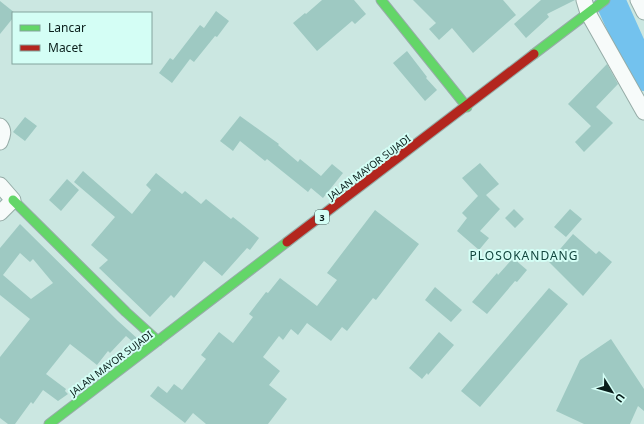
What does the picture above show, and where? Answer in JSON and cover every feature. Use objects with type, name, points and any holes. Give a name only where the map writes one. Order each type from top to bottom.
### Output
[{"type":"main road","points":[[381,0],[467,107]]},
{"type":"main road","name":"JALAN MAYOR SUJADI","points":[[49,424],[467,107],[589,7],[605,0]]},
{"type":"main road","points":[[13,200],[126,312],[158,341]]},
{"type":"street","points":[[638,0],[644,12]]},
{"type":"street","points":[[589,7],[644,112]]},
{"type":"street","points":[[0,126],[2,128],[3,135],[0,142]]},
{"type":"street","points":[[0,185],[13,200],[0,213]]},
{"type":"building","points":[[322,0],[354,0],[366,14],[355,24],[352,21],[317,51],[293,23]]},
{"type":"building","points":[[413,0],[503,0],[516,15],[473,53],[452,28],[439,40],[429,29],[436,23]]},
{"type":"building","points":[[541,0],[575,0],[547,14],[549,17],[526,38],[514,24]]},
{"type":"building","points":[[0,1],[14,12],[12,12],[12,19],[0,34]]},
{"type":"building","points":[[216,11],[229,21],[217,37],[215,36],[194,62],[190,59],[172,83],[159,73],[170,58],[173,60],[200,25],[204,28]]},
{"type":"building","points":[[407,51],[427,77],[426,78],[437,90],[425,101],[393,63]]},
{"type":"building","points":[[607,64],[618,84],[596,107],[613,123],[584,152],[575,142],[591,126],[568,104]]},
{"type":"building","points":[[240,116],[279,144],[278,145],[298,162],[300,159],[321,176],[332,164],[343,173],[323,198],[311,188],[308,192],[267,159],[265,161],[240,141],[233,151],[220,141]]},
{"type":"building","points":[[25,117],[37,126],[25,141],[13,132]]},
{"type":"building","points":[[480,163],[499,184],[486,195],[500,209],[480,231],[489,238],[479,250],[457,231],[467,218],[462,213],[478,196],[462,178]]},
{"type":"building","points":[[83,171],[132,214],[151,190],[146,185],[156,173],[182,194],[185,191],[201,204],[206,199],[231,219],[233,217],[259,238],[250,250],[247,248],[222,276],[204,261],[174,298],[171,295],[150,317],[99,268],[108,260],[91,245],[115,217],[74,182]]},
{"type":"building","points":[[67,179],[79,190],[61,211],[49,200]]},
{"type":"building","points":[[514,209],[524,219],[515,228],[505,218]]},
{"type":"building","points":[[570,209],[582,219],[566,237],[554,227]]},
{"type":"building","points":[[375,210],[419,244],[376,300],[373,298],[347,331],[342,327],[331,341],[307,323],[298,335],[291,329],[283,340],[279,336],[263,357],[280,371],[269,385],[287,399],[268,424],[206,424],[193,413],[185,423],[150,396],[158,386],[167,393],[174,384],[182,390],[206,359],[201,355],[219,332],[233,343],[253,317],[249,314],[266,292],[268,293],[280,278],[317,306],[337,280],[327,273]]},
{"type":"building","points":[[20,224],[139,340],[134,343],[126,336],[110,353],[108,351],[97,365],[70,344],[46,374],[66,389],[65,391],[68,394],[58,401],[43,390],[33,404],[31,402],[15,424],[8,424],[0,418],[0,357],[30,319],[0,295],[0,248]],"holes":[[[20,253],[30,262],[33,259],[53,283],[31,299],[3,275]]]},
{"type":"building","points":[[573,234],[596,254],[599,251],[612,262],[583,296],[549,262]]},
{"type":"building","points":[[513,258],[527,270],[517,282],[515,281],[487,314],[472,302],[497,273],[498,275]]},
{"type":"building","points":[[435,287],[462,310],[451,322],[425,300]]},
{"type":"building","points":[[549,288],[568,304],[480,407],[461,391]]},
{"type":"building","points":[[439,332],[454,345],[428,375],[427,373],[422,379],[409,368]]},
{"type":"building","points":[[611,339],[644,389],[644,411],[638,406],[630,424],[584,424],[556,411],[580,360]]},
{"type":"waterway","points":[[610,0],[644,76]]},
{"type":"traffic: fast","points":[[381,0],[467,107]]},
{"type":"traffic: fast","points":[[534,54],[605,0]]},
{"type":"traffic: fast","points":[[13,200],[126,312],[158,341]]},
{"type":"traffic: fast","points":[[49,424],[287,242]]},
{"type":"traffic: jam","points":[[287,242],[534,54]]},
{"type":"district","name":"PLOSOKANDANG","points":[[524,255]]}]
